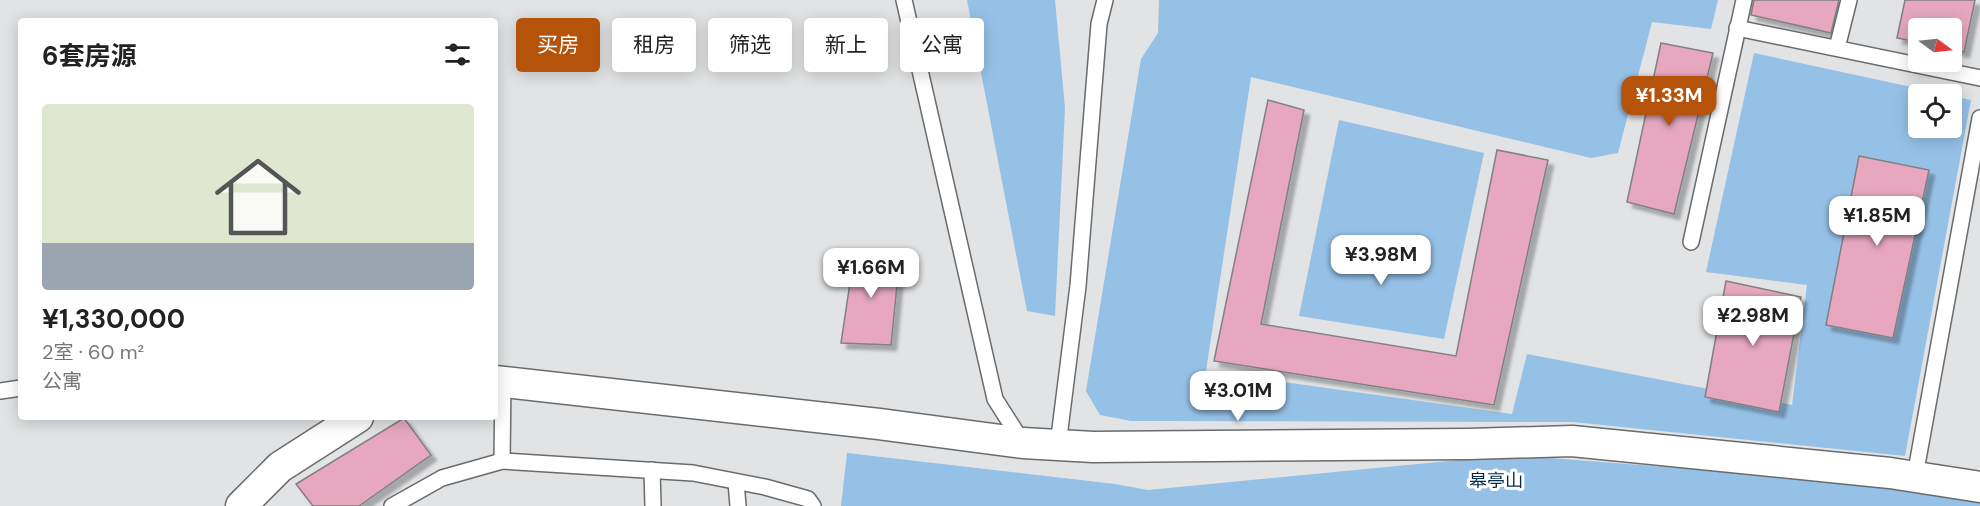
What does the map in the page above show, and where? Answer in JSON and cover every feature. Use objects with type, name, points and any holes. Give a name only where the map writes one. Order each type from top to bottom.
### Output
[{"type":"street","points":[[499,381],[879,424],[1023,443],[1094,447],[1572,441],[1915,476],[1980,487]]},
{"type":"street","points":[[241,506],[280,467],[353,420]]},
{"type":"lane","points":[[904,0],[995,399],[1023,443]]},
{"type":"lane","points":[[1058,445],[1078,286],[1099,24],[1105,0]]},
{"type":"lane","points":[[1691,242],[1744,0]]},
{"type":"lane","points":[[1837,48],[1849,0]]},
{"type":"lane","points":[[1737,28],[1980,78]]},
{"type":"lane","points":[[1915,476],[1980,118]]},
{"type":"lane","points":[[499,381],[502,461]]},
{"type":"lane","points":[[0,391],[18,388]]},
{"type":"lane","points":[[392,506],[442,478],[502,461],[693,473],[808,498],[813,506]]},
{"type":"lane","points":[[652,470],[654,506]]},
{"type":"lane","points":[[736,482],[738,506]]},
{"type":"green space","points":[[967,0],[1055,0],[1065,108],[1055,316],[1027,311],[981,72],[984,72],[984,18],[970,18]]},
{"type":"green space","points":[[1159,0],[1718,0],[1711,29],[1652,22],[1618,153],[1591,158],[1251,77],[1206,371],[1512,414],[1527,354],[1792,405],[1807,285],[1706,272],[1754,53],[1908,86],[1908,138],[1962,138],[1962,98],[1971,100],[1905,456],[1573,422],[1131,421],[1100,415],[1086,391],[1141,59],[1158,33]]},
{"type":"green space","points":[[1339,120],[1484,153],[1444,339],[1299,316]]},
{"type":"green space","name":"皋亭山","points":[[847,453],[1115,484],[1148,490],[1511,455],[1965,490],[1980,496],[1980,506],[841,506]]},
{"type":"building","points":[[1754,0],[1839,0],[1831,33],[1751,15]]},
{"type":"building","points":[[1905,0],[1975,0],[1964,52],[1962,52],[1962,18],[1908,18],[1908,40],[1897,38]]},
{"type":"building","points":[[1661,43],[1713,53],[1674,214],[1627,202]]},
{"type":"building","points":[[1268,100],[1304,110],[1261,324],[1456,356],[1497,150],[1548,160],[1494,405],[1214,361]]},
{"type":"building","points":[[1859,156],[1929,170],[1893,338],[1826,325]]},
{"type":"building","points":[[855,249],[900,255],[891,345],[841,343]]},
{"type":"building","points":[[1726,281],[1801,297],[1779,412],[1705,397]]},
{"type":"building","points":[[401,420],[405,420],[431,455],[359,506],[313,506],[296,484]]}]
